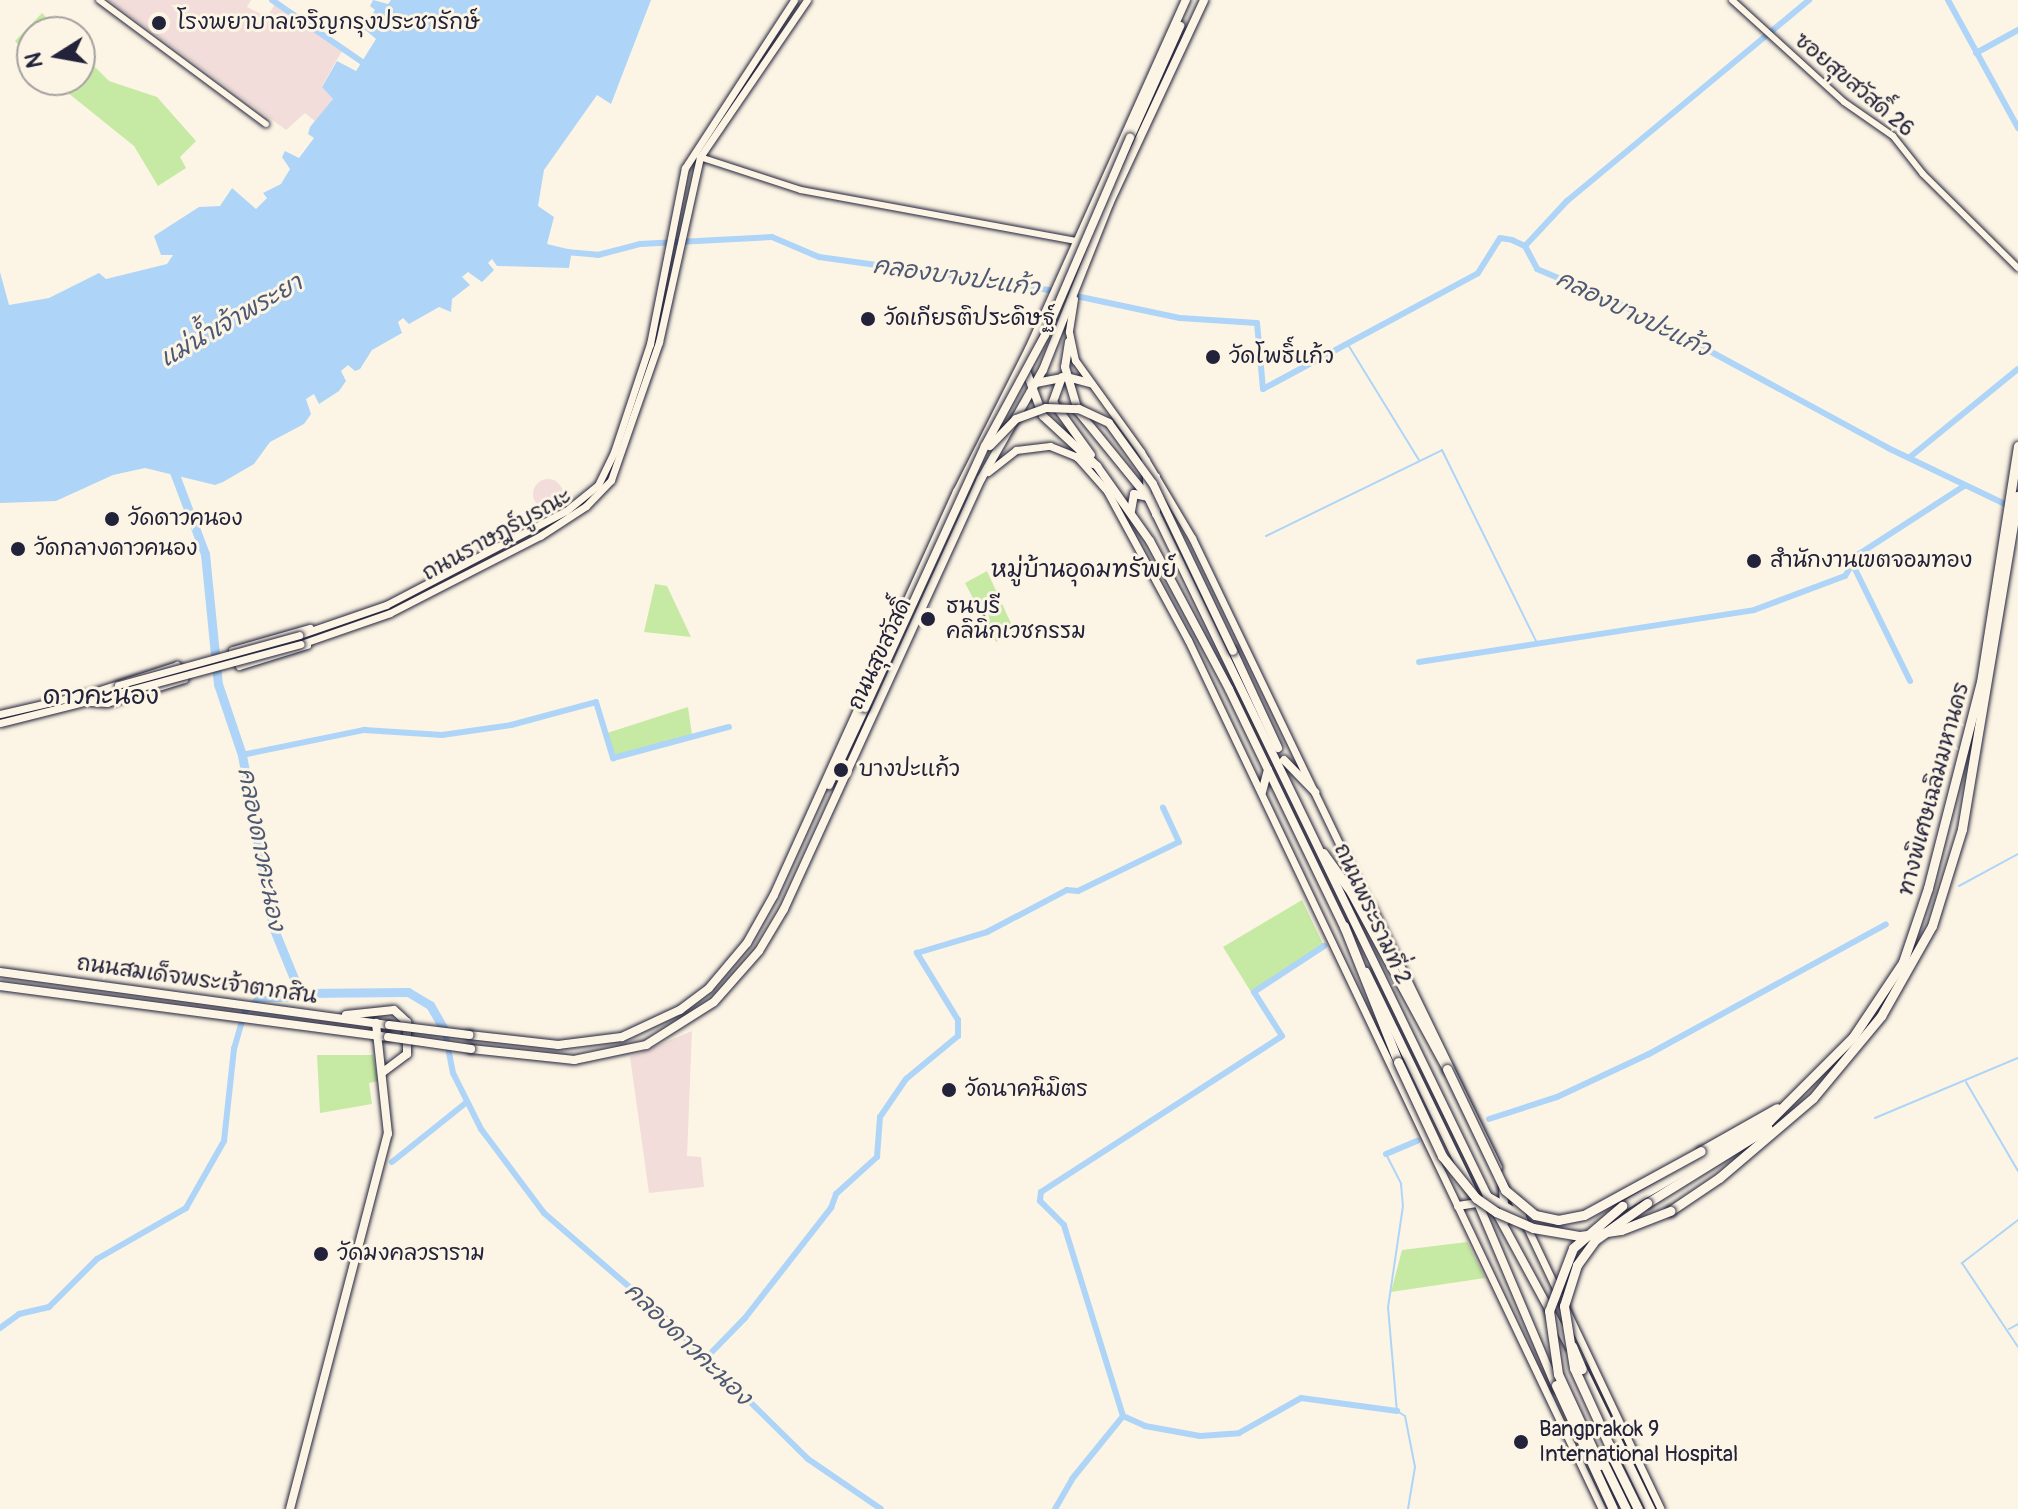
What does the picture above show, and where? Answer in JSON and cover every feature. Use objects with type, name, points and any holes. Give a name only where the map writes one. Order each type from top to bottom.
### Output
[{"type":"highway","name":"ทางพิเศษเฉลิมมหานคร","points":[[1791,1101],[1871,1014],[1914,935],[1981,682],[2018,446]]},
{"type":"highway","name":"ทางพิเศษเฉลิมมหานคร","points":[[1824,1083],[1890,1003],[1932,926],[1948,885],[1971,780],[2018,496]]},
{"type":"highway","points":[[1323,853],[1351,892],[1427,1027]]},
{"type":"highway","points":[[1360,889],[1505,1190],[1535,1215],[1558,1220],[1584,1215],[1791,1101]]},
{"type":"highway","points":[[1344,926],[1398,1062],[1442,1156],[1476,1198],[1533,1228],[1580,1236],[1621,1230],[1670,1211],[1776,1132],[1824,1083]]},
{"type":"highway","points":[[1639,1509],[1566,1341],[1564,1306],[1577,1265],[1613,1224],[1745,1146],[1824,1083]]},
{"type":"highway","points":[[1619,1509],[1558,1374],[1549,1311],[1573,1248],[1622,1206],[1708,1160],[1791,1101]]},
{"type":"highway","points":[[1619,1509],[1565,1380],[1556,1345],[1554,1298],[1568,1256],[1563,1324],[1570,1362],[1639,1509]]},
{"type":"highway","points":[[1564,1287],[1573,1348],[1649,1509]]},
{"type":"main road","name":"ถนนราษฎร์บูรณะ","points":[[118,689],[300,639],[323,636],[427,589],[566,511],[598,485],[634,404],[676,271],[685,216],[700,157],[725,108],[794,0]]},
{"type":"main road","name":"ถนนราษฎร์บูรณะ","points":[[634,404],[675,215],[692,152],[807,0]]},
{"type":"main road","points":[[811,817],[1045,335],[1188,0]]},
{"type":"main road","name":"ถนนสุขสวัสดิ์","points":[[389,1025],[549,1045],[605,1041],[667,1018],[718,978],[755,930],[811,817],[957,492],[1029,349],[1188,0]]},
{"type":"main road","name":"ถนนสุขสวัสดิ์","points":[[388,1037],[557,1060],[617,1054],[674,1032],[728,989],[784,909],[971,500],[978,475],[1021,414],[1050,356],[1204,0]]},
{"type":"main road","points":[[692,152],[700,157]]},
{"type":"main road","name":"ถนนพระรามที่ 2","points":[[1074,297],[1064,377],[1078,411],[1148,497],[1305,814],[1487,1195],[1582,1371],[1649,1509]]},
{"type":"main road","name":"ถนนพระรามที่ 2","points":[[1069,342],[1090,383],[1156,477],[1209,571],[1360,889],[1386,928],[1661,1509]]},
{"type":"main road","points":[[1029,349],[1038,359],[1050,356]]},
{"type":"main road","name":"ถนนพระรามที่ 2","points":[[1024,359],[1048,423],[1097,466],[1131,512],[1268,770],[1478,1203],[1540,1352],[1619,1509]]},
{"type":"main road","points":[[1064,377],[1053,402],[1097,466]]},
{"type":"main road","points":[[1005,393],[1064,377],[1090,383]]},
{"type":"main road","points":[[1000,404],[1016,405],[1021,414]]},
{"type":"main road","points":[[978,475],[1003,430],[1031,412],[1069,407],[1109,423],[1153,484],[1284,760],[1305,814]]},
{"type":"main road","points":[[1089,451],[1094,443],[1103,444]]},
{"type":"main road","points":[[978,475],[1002,458],[1027,447],[1050,446],[1097,466]]},
{"type":"main road","points":[[1077,457],[1107,491],[1151,569],[1262,792],[1602,1509]]},
{"type":"main road","points":[[1131,512],[1134,494],[1148,497],[1146,461]]},
{"type":"main road","points":[[1156,477],[1156,514]]},
{"type":"main road","name":"ถนนราษฎร์บูรณะ","points":[[300,639],[319,627],[427,589]]},
{"type":"main road","points":[[319,627],[234,647],[236,664],[297,649],[323,636]]},
{"type":"main road","points":[[0,714],[94,692],[177,665],[184,679],[107,703],[91,702]]},
{"type":"main road","points":[[94,692],[118,689]]},
{"type":"main road","points":[[0,723],[91,702],[118,689]]},
{"type":"main road","points":[[1284,760],[1315,792]]},
{"type":"main road","points":[[1262,792],[1268,770]]},
{"type":"main road","name":"ถนนสมเด็จพระเจ้าตากสิน","points":[[0,972],[389,1025]]},
{"type":"main road","points":[[718,978],[728,989]]},
{"type":"main road","name":"ถนนสมเด็จพระเจ้าตากสิน","points":[[0,986],[388,1037]]},
{"type":"main road","points":[[337,1017],[384,1009],[401,1013],[407,1022],[408,1051],[382,1073]]},
{"type":"main road","points":[[290,1509],[385,1148],[388,1121],[376,1023]]},
{"type":"main road","points":[[1503,1178],[1506,1230]]},
{"type":"main road","points":[[1487,1195],[1522,1216]]},
{"type":"main road","points":[[1458,1206],[1478,1203]]},
{"type":"street","points":[[99,0],[266,124]]},
{"type":"street","name":"ซอยสุขสวัสดิ์ 26","points":[[1732,0],[1844,102],[1893,136],[1923,174],[2018,268]]},
{"type":"street","points":[[700,157],[801,190],[1077,241]]},
{"type":"shaded area","points":[[109,0],[251,0],[247,7],[267,17],[275,4],[342,51],[322,86],[333,99],[316,122],[305,113],[286,130]]},
{"type":"shaded area","points":[[548,479],[554,480],[562,488],[562,500],[554,508],[548,509],[542,508],[534,500],[533,494],[534,488],[542,480]]},
{"type":"shaded area","points":[[692,1031],[687,1156],[701,1157],[704,1187],[649,1193],[630,1057]]},
{"type":"green space","points":[[96,68],[109,81],[157,97],[196,141],[180,157],[186,168],[158,186],[134,146],[72,96],[96,96]]},
{"type":"green space","points":[[987,571],[1015,632],[996,642],[965,583]]},
{"type":"green space","points":[[655,584],[667,586],[691,637],[644,632]]},
{"type":"green space","points":[[688,707],[692,735],[613,758],[604,734]]},
{"type":"green space","points":[[1302,900],[1323,944],[1251,992],[1223,947]]},
{"type":"green space","points":[[317,1055],[373,1055],[378,1081],[369,1083],[372,1104],[320,1113]]},
{"type":"green space","points":[[1467,1242],[1485,1278],[1391,1292],[1402,1250]]},
{"type":"water","name":"แม่น้ำเจ้าพระยา","points":[[373,0],[388,4],[391,0],[651,0],[611,104],[597,95],[544,170],[538,206],[554,217],[547,244],[572,250],[569,268],[497,266],[492,259],[488,263],[494,270],[482,282],[468,272],[462,277],[470,285],[452,299],[451,312],[439,307],[409,324],[403,318],[398,322],[402,333],[372,350],[360,369],[355,371],[348,365],[341,371],[346,381],[339,391],[319,404],[314,394],[306,399],[311,414],[304,424],[270,442],[254,464],[223,482],[215,485],[145,468],[113,475],[56,501],[0,503],[0,272],[9,305],[49,298],[99,273],[106,279],[167,264],[173,255],[161,255],[154,236],[199,207],[220,206],[232,188],[256,209],[267,198],[263,193],[281,184],[290,169],[282,157],[285,151],[299,158],[314,138],[308,134],[310,127],[333,99],[322,87],[337,61],[356,71],[376,39],[363,28],[375,10],[370,6]]},
{"type":"waterway","points":[[272,0],[368,66]]},
{"type":"waterway","points":[[1525,246],[1567,201],[1809,0]]},
{"type":"waterway","points":[[1948,0],[2018,128]]},
{"type":"waterway","points":[[1976,53],[2018,30]]},
{"type":"waterway","name":"คลองบางปะแก้ว","points":[[566,252],[598,255],[640,244],[772,237],[819,257],[1029,286],[1180,318],[1257,323],[1263,389],[1478,273],[1500,238],[1512,240],[1525,246],[1537,269],[1627,307],[1661,333],[1693,342],[1888,448],[2011,507]]},
{"type":"waterway","points":[[1347,343],[1419,460]]},
{"type":"waterway","points":[[1910,457],[2018,369]]},
{"type":"waterway","points":[[1266,536],[1442,450],[1537,643]]},
{"type":"waterway","name":"คลองดาวคะนอง","points":[[171,464],[205,554],[218,684],[242,755],[273,927],[300,993],[408,992],[430,1005],[445,1031]]},
{"type":"waterway","points":[[1419,662],[1754,610],[1845,576],[1859,554],[1964,486]]},
{"type":"waterway","points":[[1854,567],[1910,681]]},
{"type":"waterway","points":[[242,755],[364,730],[442,735],[511,725],[596,702],[613,758],[729,727]]},
{"type":"waterway","points":[[706,1358],[745,1318],[831,1208],[836,1194],[877,1157],[880,1117],[906,1079],[958,1036],[958,1020],[917,953],[987,932],[1067,890],[1078,891],[1179,842],[1163,808]]},
{"type":"waterway","points":[[1959,886],[2018,854]]},
{"type":"waterway","points":[[1489,1119],[1557,1097],[1649,1054],[1886,924]]},
{"type":"waterway","points":[[1123,1416],[1064,1225],[1040,1201],[1041,1192],[1282,1036],[1254,992],[1324,946]]},
{"type":"waterway","points":[[0,1328],[19,1314],[49,1307],[97,1259],[186,1208],[224,1141],[234,1049],[245,1011],[258,999],[287,999],[300,993]]},
{"type":"waterway","name":"คลองดาวคะนอง","points":[[445,1032],[453,1073],[481,1129],[544,1213],[664,1317],[808,1459],[881,1509]]},
{"type":"waterway","points":[[1875,1118],[2018,1058]]},
{"type":"waterway","points":[[1966,1082],[2018,1171]]},
{"type":"waterway","points":[[392,1162],[467,1102]]},
{"type":"waterway","points":[[1386,1154],[1417,1141]]},
{"type":"waterway","points":[[1386,1154],[1401,1184],[1403,1206],[1388,1307],[1397,1411],[1405,1416],[1415,1467],[1408,1509]]},
{"type":"waterway","points":[[2018,1220],[1962,1263],[2018,1347]]},
{"type":"waterway","points":[[2009,1329],[2018,1324]]},
{"type":"waterway","points":[[1055,1509],[1072,1479],[1123,1416],[1145,1426],[1200,1436],[1239,1433],[1301,1398],[1397,1411]]},
{"type":"place","name":"โรงพยาบาลเจริญกรุงประชารักษ์","points":[[159,23]]},
{"type":"place","name":"วัดเกียรติประดิษฐ์","points":[[868,319]]},
{"type":"place","name":"วัดโพธิ์แก้ว","points":[[1213,357]]},
{"type":"place","name":"วัดดาวคนอง","points":[[112,519]]},
{"type":"place","name":"วัดกลางดาวคนอง","points":[[18,549]]},
{"type":"place","name":"สำนักงานเขตจอมทอง","points":[[1754,561]]},
{"type":"place","name":"ธนบุรี คลินิกเวชกรรม","points":[[928,619]]},
{"type":"place","name":"บางปะแก้ว","points":[[841,770]]},
{"type":"place","name":"วัดนาคนิมิตร","points":[[949,1090]]},
{"type":"place","name":"วัดมงคลวราราม","points":[[321,1254]]},
{"type":"place","name":"Bangprakok 9 International Hospital","points":[[1521,1442]]},
{"type":"district","name":"หมู่บ้านอุดมทรัพย์","points":[[1084,570]]},
{"type":"district","name":"ดาวคะนอง","points":[[101,697]]}]
